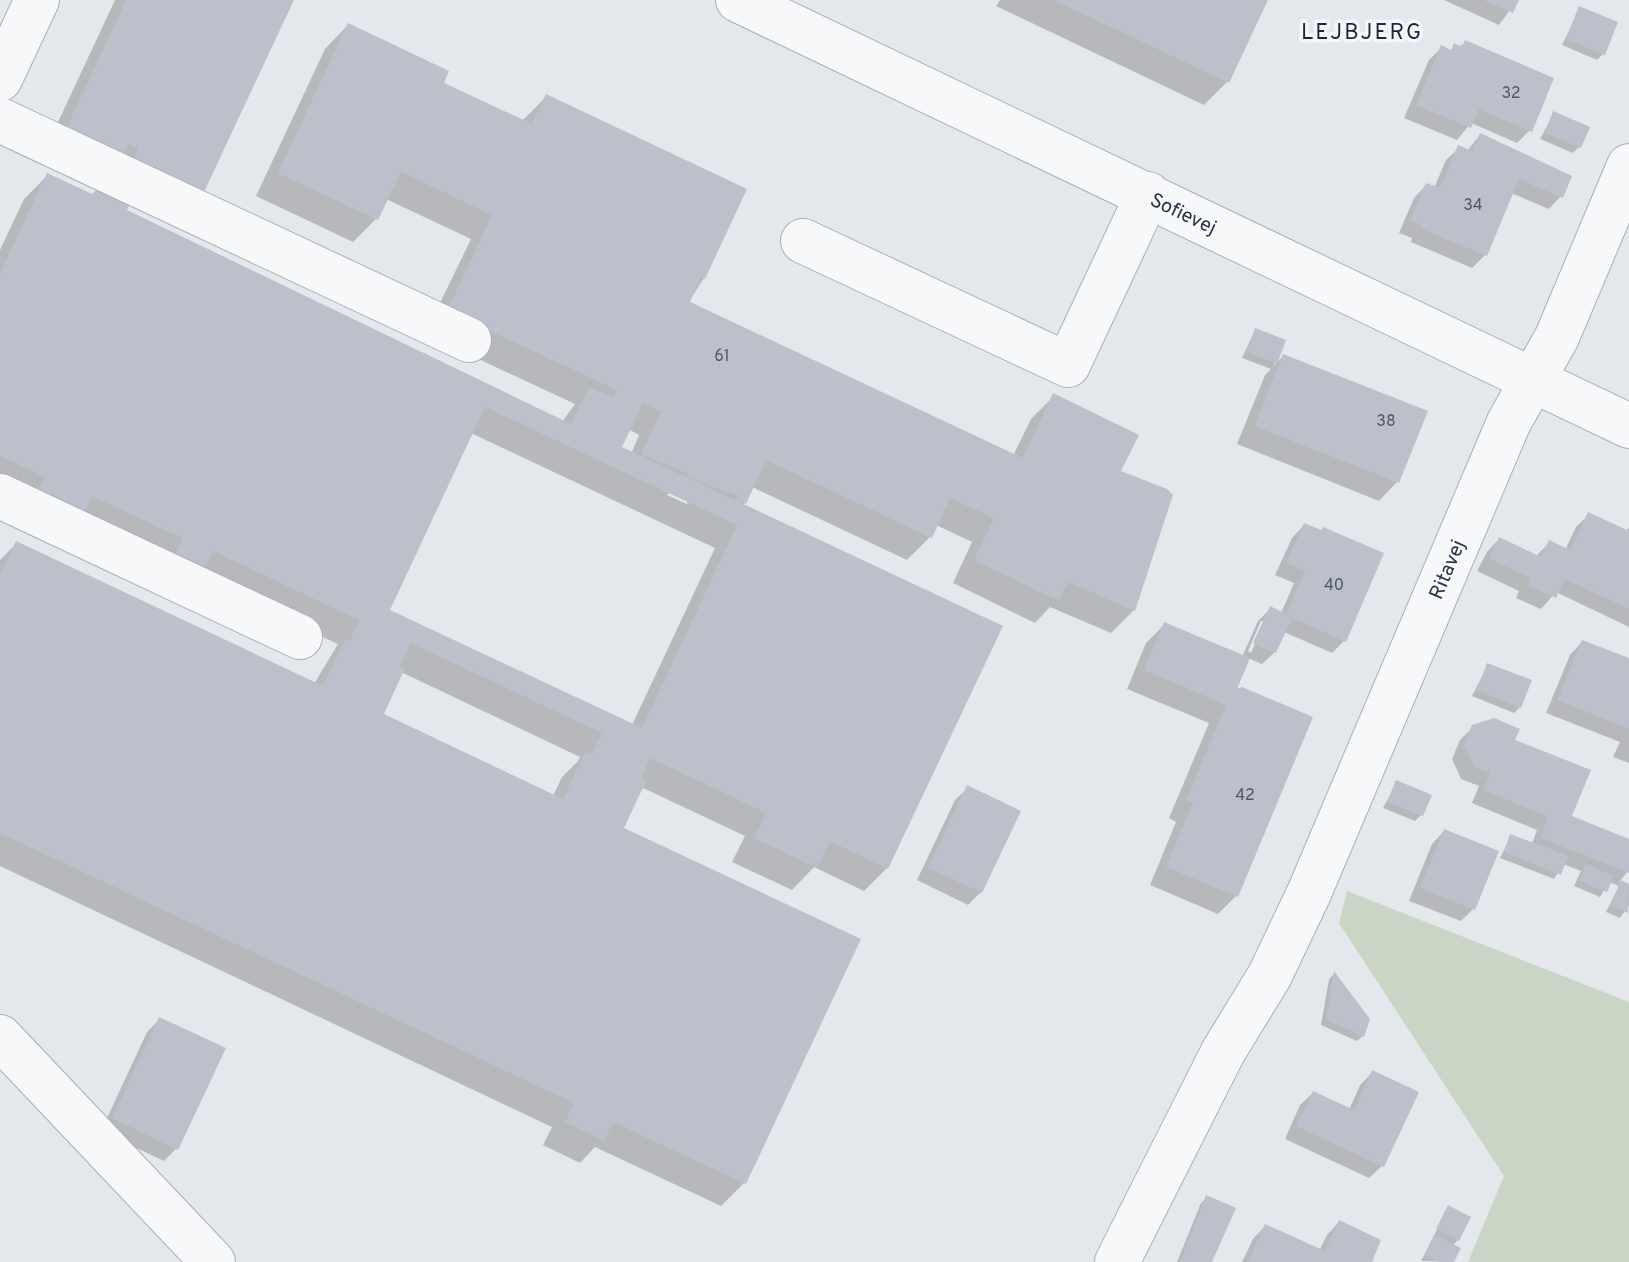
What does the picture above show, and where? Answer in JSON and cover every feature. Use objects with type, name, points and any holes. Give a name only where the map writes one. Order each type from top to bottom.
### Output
[{"type":"street","points":[[0,79],[37,0]]},
{"type":"street","name":"Sofievej","points":[[738,0],[1629,426]]},
{"type":"street","points":[[0,120],[469,340]]},
{"type":"street","name":"Ritavej","points":[[1117,1262],[1223,1052],[1270,975],[1309,893],[1509,422],[1557,337],[1629,166]]},
{"type":"street","points":[[803,241],[1068,365],[1148,194]]},
{"type":"street","points":[[0,496],[300,637]]},
{"type":"street","points":[[0,1037],[213,1262]]},
{"type":"green space","points":[[1347,891],[1629,1002],[1629,1262],[1468,1262],[1504,1176],[1339,923]]},
{"type":"building","points":[[126,0],[294,0],[203,194],[147,168],[127,210],[571,424],[589,387],[613,398],[617,390],[447,311],[492,215],[401,172],[378,220],[278,173],[348,23],[449,71],[444,83],[532,124],[546,94],[747,189],[705,279],[701,277],[690,302],[1023,458],[1053,393],[1139,435],[1121,471],[1167,489],[1173,495],[1135,611],[1068,582],[1059,601],[974,560],[994,518],[950,498],[932,538],[766,460],[746,504],[736,499],[738,496],[688,477],[689,474],[641,454],[661,412],[643,403],[622,447],[1003,626],[888,869],[830,841],[817,868],[754,838],[766,813],[650,758],[641,778],[646,781],[624,828],[861,939],[746,1184],[613,1122],[604,1141],[565,1122],[574,1103],[0,833],[0,574],[16,541],[323,686],[345,639],[350,641],[359,620],[213,551],[205,567],[176,553],[182,538],[92,496],[85,511],[39,489],[45,477],[0,456],[0,273],[47,173],[92,194],[103,183],[119,191],[138,149],[128,144],[124,156],[66,129]],"holes":[[[485,407],[737,525],[642,728],[390,610]],[[411,643],[602,733],[591,755],[585,752],[563,799],[384,714],[405,668],[400,666]]]},
{"type":"building","points":[[1054,0],[1268,0],[1229,83]]},
{"type":"building","points":[[1483,0],[1519,0],[1513,13]]},
{"type":"building","points":[[1579,6],[1618,22],[1605,55],[1566,39]]},
{"type":"building","points":[[1465,40],[1554,78],[1532,132],[1479,109],[1471,128],[1416,105],[1441,45],[1451,50],[1454,43],[1462,47]]},
{"type":"building","points":[[1553,111],[1590,127],[1581,148],[1545,133]]},
{"type":"building","points":[[1480,133],[1572,176],[1563,198],[1519,179],[1487,256],[1422,229],[1423,226],[1410,220],[1426,183],[1440,188],[1458,145],[1472,151]]},
{"type":"building","points":[[1255,328],[1286,340],[1277,364],[1247,352]]},
{"type":"building","points":[[1283,354],[1428,411],[1399,483],[1254,426]]},
{"type":"building","points":[[1588,512],[1629,531],[1629,609],[1565,579],[1556,598],[1527,585],[1531,578],[1489,559],[1499,537],[1541,557],[1549,540],[1570,550]]},
{"type":"building","points":[[1304,523],[1321,530],[1323,527],[1384,553],[1346,642],[1292,618],[1276,653],[1253,643],[1270,606],[1286,614],[1305,571],[1286,563]]},
{"type":"building","points":[[1164,622],[1250,658],[1237,689],[1242,687],[1313,717],[1238,897],[1166,867],[1193,803],[1186,800],[1226,705],[1144,670]]},
{"type":"building","points":[[1582,640],[1629,658],[1629,729],[1557,700]]},
{"type":"building","points":[[1487,663],[1532,680],[1521,708],[1477,690]]},
{"type":"building","points":[[1494,718],[1520,729],[1515,740],[1591,770],[1572,816],[1629,839],[1629,873],[1541,838],[1548,817],[1483,790],[1490,773],[1474,767],[1464,745],[1472,725]]},
{"type":"building","points":[[1396,780],[1432,795],[1423,816],[1387,802]]},
{"type":"building","points":[[967,785],[1021,811],[982,893],[928,868]]},
{"type":"building","points":[[1444,829],[1499,851],[1475,910],[1420,888]]},
{"type":"building","points":[[1510,834],[1568,856],[1561,875],[1504,852]]},
{"type":"building","points":[[1585,864],[1614,876],[1607,892],[1579,881]]},
{"type":"building","points":[[1621,880],[1629,884],[1628,913],[1611,906]]},
{"type":"building","points":[[1334,971],[1370,1019],[1364,1037],[1326,1019]]},
{"type":"building","points":[[159,1017],[226,1048],[178,1150],[112,1118]]},
{"type":"building","points":[[1372,1070],[1419,1092],[1384,1167],[1296,1126],[1313,1091],[1354,1110]]},
{"type":"building","points":[[1206,1195],[1236,1208],[1212,1262],[1180,1262]]},
{"type":"building","points":[[1448,1205],[1471,1217],[1459,1241],[1436,1229]]},
{"type":"building","points":[[1339,1220],[1381,1240],[1372,1262],[1248,1262],[1265,1224],[1325,1251]]},
{"type":"building","points":[[1434,1235],[1461,1248],[1454,1262],[1440,1262],[1425,1255]]},
{"type":"district","name":"LEJBJERG","points":[[1362,31]]}]
